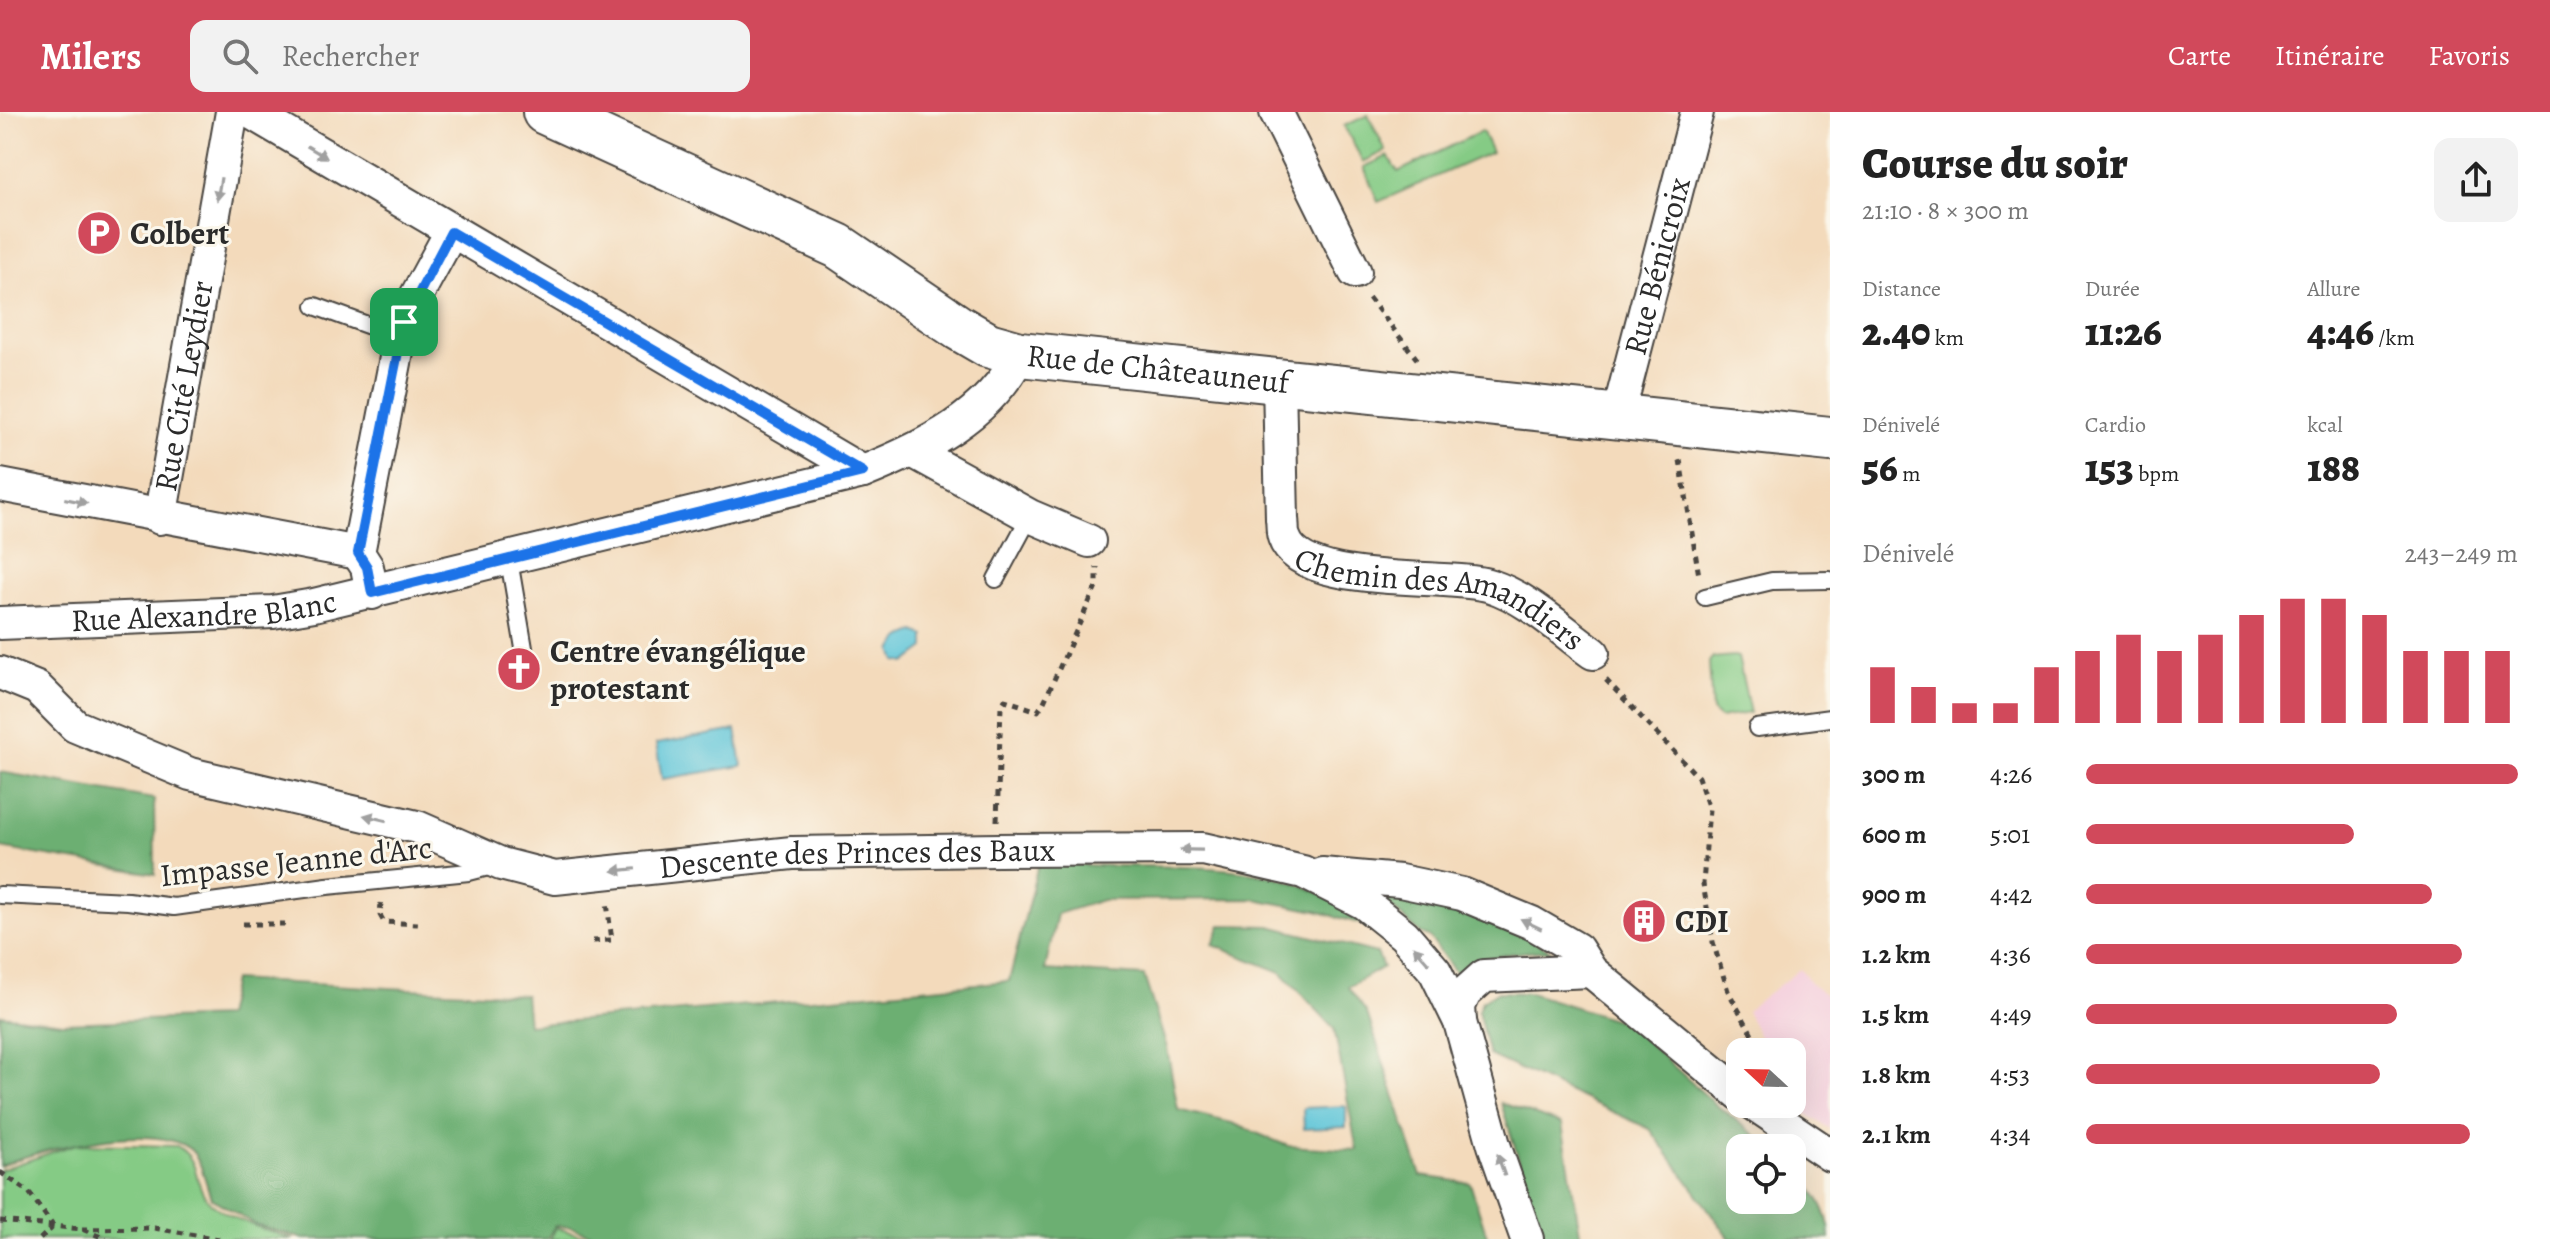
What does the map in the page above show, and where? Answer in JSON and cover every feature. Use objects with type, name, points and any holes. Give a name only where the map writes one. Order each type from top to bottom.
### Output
[{"type":"main road","name":"Rue de Châteauneuf","points":[[545,112],[838,246],[959,328],[988,345],[1020,354],[1830,439]]},
{"type":"street","name":"Rue Cité Leydier","points":[[160,518],[232,112]]},
{"type":"street","points":[[250,112],[863,472]]},
{"type":"street","points":[[1276,112],[1355,272]]},
{"type":"street","name":"Rue Bénicroix","points":[[1617,419],[1697,112]]},
{"type":"street","points":[[372,593],[367,567],[358,553],[400,337],[413,302],[451,232]]},
{"type":"street","name":"Rue Alexandre Blanc","points":[[0,623],[273,612],[372,593],[863,472],[914,452],[947,433],[992,394],[1020,354]]},
{"type":"street","name":"Chemin des Amandiers","points":[[1279,380],[1282,519],[1284,537],[1290,548],[1315,564],[1357,574],[1489,585],[1516,597],[1593,653]]},
{"type":"street","points":[[914,452],[1030,516],[1089,541]]},
{"type":"street","points":[[0,485],[160,518],[358,553]]},
{"type":"street","name":"Descente des Princes des Baux","points":[[0,673],[37,688],[75,726],[190,774],[417,827],[501,864],[555,878],[792,853],[998,850],[1203,849],[1303,872],[1364,903],[1404,935],[1435,971],[1460,1022],[1494,1145],[1527,1239]]},
{"type":"street","points":[[1303,872],[1400,881],[1462,894],[1532,923],[1577,949],[1591,971],[1726,1082]]},
{"type":"street","points":[[1460,1022],[1459,1006],[1465,993],[1484,976],[1591,971]]},
{"type":"street","points":[[1775,1118],[1830,1155]]},
{"type":"lane","points":[[315,306],[400,337]]},
{"type":"lane","points":[[996,579],[1030,516]]},
{"type":"lane","points":[[509,560],[526,660]]},
{"type":"lane","points":[[1705,597],[1772,581],[1830,580]]},
{"type":"lane","points":[[1757,728],[1830,718]]},
{"type":"lane","name":"Impasse Jeanne d'Arc","points":[[0,895],[128,901],[174,907],[469,872],[501,864]]},
{"type":"path","points":[[1355,272],[1375,309],[1408,344],[1419,364]]},
{"type":"path","points":[[1684,482],[1705,597]]},
{"type":"path","points":[[998,850],[997,764],[1001,706],[1005,700],[1038,711],[1043,704],[1097,585],[1097,569],[1089,541]]},
{"type":"path","name":"Chemin des Amandiers","points":[[1593,653],[1608,685],[1698,777],[1709,809],[1703,884],[1713,942],[1728,991],[1754,1038]]},
{"type":"path","points":[[593,941],[612,940],[610,903],[596,904]]},
{"type":"path","points":[[243,913],[243,924],[290,924]]},
{"type":"path","points":[[0,1172],[29,1192],[53,1227]]},
{"type":"path","points":[[0,1221],[82,1229],[154,1228],[219,1239]]},
{"type":"path","points":[[40,1239],[53,1227]]},
{"type":"path","points":[[82,1229],[106,1239]]},
{"type":"shaded area","points":[[1800,969],[1813,986],[1830,998],[1830,1129],[1806,1114],[1806,1038],[1760,1038],[1746,1011]]},
{"type":"green space","points":[[1368,115],[1386,151],[1363,162],[1344,126]]},
{"type":"green space","points":[[1482,131],[1492,152],[1378,202],[1364,167],[1388,156],[1398,172]]},
{"type":"green space","points":[[1738,657],[1750,713],[1720,718],[1712,711],[1709,662],[1712,658]]},
{"type":"green space","points":[[0,772],[154,799],[155,874],[0,848]]},
{"type":"green space","points":[[1039,861],[1221,869],[1280,878],[1319,893],[1379,929],[1316,911],[1255,899],[1102,900],[1057,914],[1045,970],[1144,976],[1167,1048],[1178,1110],[1232,1123],[1288,1146],[1357,1150],[1334,1028],[1281,972],[1213,945],[1221,925],[1270,926],[1377,953],[1383,967],[1348,987],[1367,1013],[1421,1176],[1470,1183],[1488,1239],[604,1239],[571,1227],[555,1226],[547,1239],[304,1239],[256,1225],[211,1198],[196,1156],[177,1142],[127,1137],[98,1140],[42,1152],[0,1166],[0,1015],[63,1023],[225,1017],[233,980],[525,995],[528,1025],[1009,981]]},
{"type":"green space","points":[[1368,885],[1468,905],[1552,951],[1502,955],[1456,973],[1429,937],[1421,934]]},
{"type":"green space","points":[[1497,992],[1530,993],[1623,1022],[1726,1112],[1726,1118],[1733,1118],[1754,1134],[1726,1134],[1726,1214],[1806,1214],[1806,1182],[1827,1217],[1830,1239],[1730,1239],[1650,1129],[1489,1055],[1478,1011],[1482,1001]]},
{"type":"green space","points":[[1501,1103],[1562,1124],[1581,1239],[1544,1239]]},
{"type":"green space","points":[[76,1144],[177,1146],[190,1158],[202,1192],[214,1205],[248,1223],[294,1239],[0,1239],[0,1170]]},
{"type":"green space","points":[[556,1228],[596,1239],[550,1239]]},
{"type":"water","points":[[915,632],[925,636],[925,648],[905,663],[896,661],[892,650],[901,638]]},
{"type":"water","points":[[736,730],[742,766],[662,779],[656,744]]},
{"type":"water","points":[[1346,1106],[1346,1127],[1304,1129],[1303,1108]]},
{"type":"place","name":"Colbert","points":[[99,233]]},
{"type":"place","name":"Centre évangélique protestant","points":[[519,669]]},
{"type":"place","name":"CDI","points":[[1644,921]]},
{"type":"route","points":[[451,232],[863,472],[372,593],[367,567],[358,553],[404,322],[451,232]]}]
